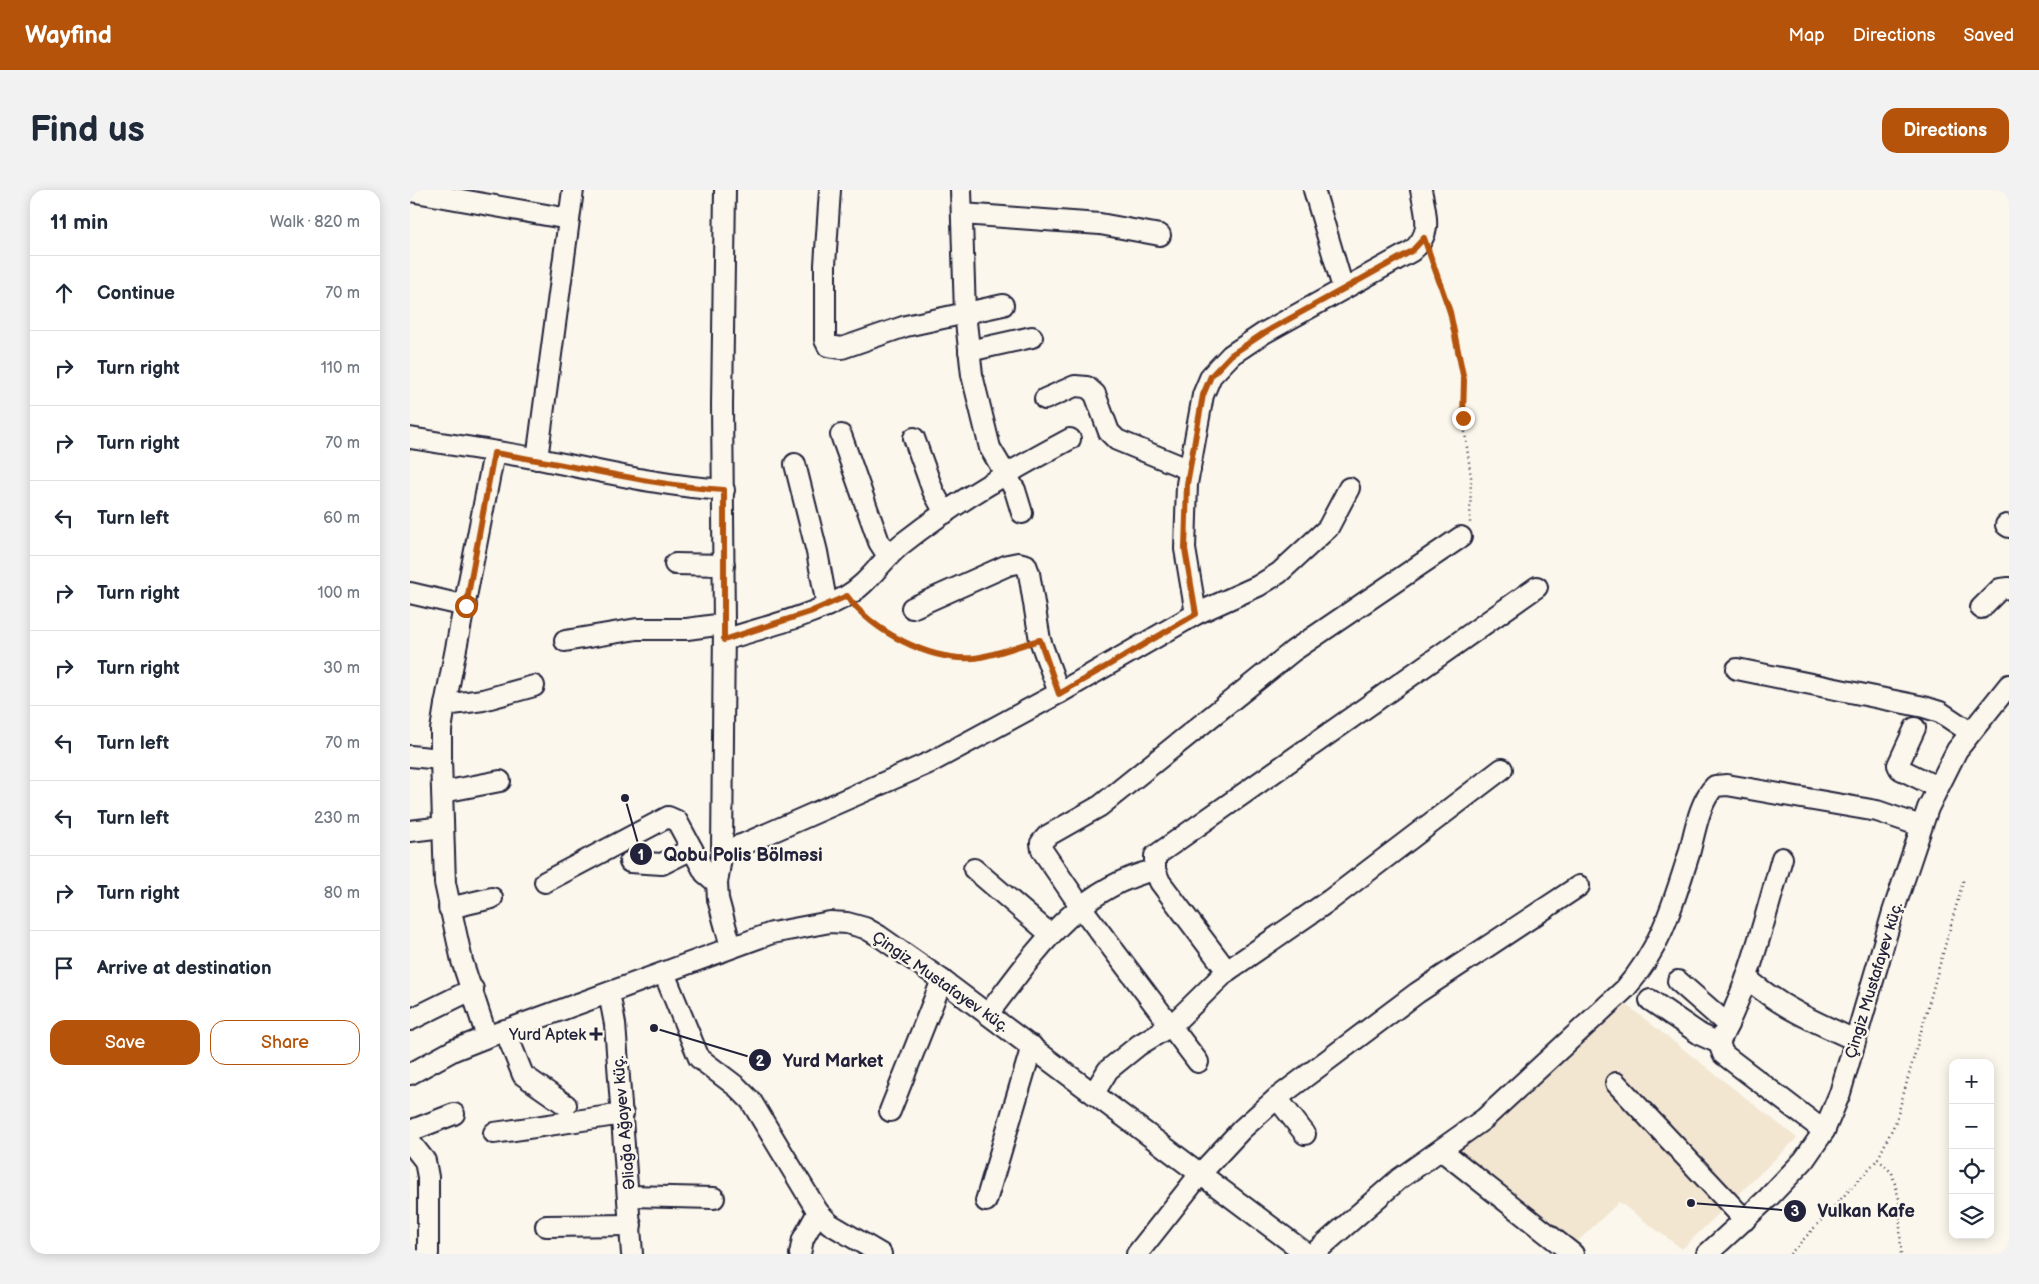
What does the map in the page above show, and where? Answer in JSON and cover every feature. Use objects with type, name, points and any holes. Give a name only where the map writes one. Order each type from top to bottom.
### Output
[{"type":"street","points":[[537,459],[573,190]]},
{"type":"street","points":[[725,190],[722,369],[724,490],[722,851],[716,884],[731,947]]},
{"type":"street","points":[[830,190],[825,265],[825,340],[828,346],[842,348],[906,326],[1003,305]]},
{"type":"street","points":[[961,190],[965,313],[969,352],[985,432],[996,460],[1006,473],[1022,514]]},
{"type":"street","points":[[1314,190],[1343,288]]},
{"type":"street","points":[[1196,614],[1185,549],[1190,470],[1203,395],[1211,376],[1231,355],[1343,288],[1412,251],[1424,238],[1426,228],[1421,190]]},
{"type":"street","points":[[410,191],[569,220]]},
{"type":"street","points":[[962,214],[1100,224],[1160,235]]},
{"type":"street","points":[[969,352],[1032,337]]},
{"type":"street","points":[[1046,399],[1075,386],[1087,387],[1095,394],[1109,432],[1117,440],[1190,470]]},
{"type":"street","points":[[841,435],[879,542],[888,556]]},
{"type":"street","points":[[410,438],[537,459],[635,479],[724,490]]},
{"type":"street","points":[[914,438],[933,491],[945,513]]},
{"type":"street","points":[[564,641],[637,629],[687,629],[724,632],[827,606],[847,596],[868,580],[888,556],[945,513],[1006,473],[1070,439]]},
{"type":"street","points":[[494,453],[441,730],[445,883],[462,961],[473,989],[496,1033],[523,1075],[566,1105]]},
{"type":"street","points":[[795,464],[817,552],[827,606]]},
{"type":"street","points":[[722,851],[744,844],[931,762],[1059,694],[1196,614],[1258,586],[1279,573],[1328,528],[1349,488]]},
{"type":"street","points":[[1198,1062],[1172,1025],[1081,907],[1042,850],[1042,843],[1047,836],[1100,806],[1293,651],[1461,537]]},
{"type":"street","points":[[912,608],[1008,565],[1018,563],[1026,565],[1040,640],[1059,694]]},
{"type":"street","points":[[675,564],[724,565]]},
{"type":"street","points":[[1227,971],[1160,882],[1155,870],[1155,856],[1537,587]]},
{"type":"street","points":[[1981,608],[2000,589],[2009,588]]},
{"type":"street","points":[[410,593],[466,606]]},
{"type":"street","points":[[1736,668],[1924,706],[1940,712],[1970,732]]},
{"type":"street","name":"Çingiz Mustafayev küç.","points":[[1707,1254],[1746,1220],[1804,1160],[1824,1130],[1840,1094],[1921,826],[1937,787],[1970,732],[2009,685]]},
{"type":"street","points":[[445,705],[484,700],[534,686]]},
{"type":"street","points":[[1915,728],[1898,765],[1900,769],[1937,787]]},
{"type":"street","points":[[410,756],[441,759]]},
{"type":"street","points":[[1094,1093],[1108,1070],[1139,1046],[1172,1025],[1227,971],[1330,900],[1502,769]]},
{"type":"street","points":[[443,792],[500,781]]},
{"type":"street","points":[[1313,1254],[1399,1179],[1484,1119],[1604,1009],[1641,971],[1654,950],[1682,877],[1705,801],[1716,786],[1727,785],[1838,803],[1877,811],[1921,826]]},
{"type":"street","points":[[545,882],[668,817],[677,821],[705,873],[716,884]]},
{"type":"street","points":[[410,831],[443,826]]},
{"type":"street","points":[[630,862],[656,865],[669,862],[692,849]]},
{"type":"street","points":[[1782,858],[1748,979],[1719,1043],[1719,1048],[1723,1054],[1824,1130]]},
{"type":"street","points":[[974,869],[1050,934]]},
{"type":"street","points":[[988,1014],[1050,934],[1081,907],[1135,874],[1155,870]]},
{"type":"street","points":[[1137,1254],[1201,1173],[1242,1130],[1277,1098],[1417,992],[1579,886]]},
{"type":"street","points":[[449,908],[492,898]]},
{"type":"street","name":"Çingiz Mustafayev küç.","points":[[410,1074],[454,1050],[496,1033],[731,947],[798,927],[830,922],[847,923],[866,928],[942,980],[1201,1173],[1306,1254]]},
{"type":"street","points":[[664,973],[693,1048],[699,1058],[752,1101],[818,1212],[830,1224],[876,1253]]},
{"type":"street","points":[[1748,979],[1774,1000],[1812,1021],[1855,1040]]},
{"type":"street","points":[[890,1110],[942,980]]},
{"type":"street","points":[[1678,981],[1728,1025]]},
{"type":"street","points":[[410,1020],[473,989]]},
{"type":"street","name":"Əliağa Ağayev küç.","points":[[609,993],[615,1024],[623,1114],[632,1254]]},
{"type":"street","points":[[1650,1000],[1701,1035],[1719,1043]]},
{"type":"street","points":[[986,1200],[1032,1046]]},
{"type":"street","points":[[1616,1083],[1746,1220]]},
{"type":"street","points":[[1277,1098],[1305,1134]]},
{"type":"street","points":[[410,1131],[454,1114]]},
{"type":"street","points":[[494,1133],[623,1114]]},
{"type":"street","points":[[410,1142],[425,1161],[428,1177],[428,1254]]},
{"type":"street","points":[[1440,1150],[1573,1254]]},
{"type":"street","points":[[629,1196],[714,1198]]},
{"type":"street","points":[[800,1254],[803,1239],[818,1212]]},
{"type":"street","points":[[546,1226],[631,1225]]},
{"type":"path","points":[[1424,238],[1450,312],[1464,380],[1463,418],[1471,476],[1472,509],[1470,524],[1461,537]]},
{"type":"path","points":[[847,596],[868,620],[885,632],[950,658],[975,658],[1040,640]]},
{"type":"path","points":[[1790,1254],[1878,1159],[1896,1121],[1964,878]]},
{"type":"path","points":[[1878,1159],[1892,1173],[1899,1198],[1901,1254]]},
{"type":"shaded area","points":[[1623,1002],[1797,1138],[1682,1249],[1619,1202],[1576,1243],[1454,1151]]},
{"type":"place","name":"Qobu Polis Bölməsi","points":[[625,798]]},
{"type":"place","name":"Yurd Market","points":[[654,1028]]},
{"type":"place","name":"Yurd Aptek","points":[[596,1034]]},
{"type":"place","name":"Vulkan Kafe","points":[[1691,1203]]},
{"type":"route","points":[[466,606],[494,453],[537,459],[635,479],[724,490],[724,640],[827,606],[847,596],[868,620],[885,632],[920,648],[950,658],[975,658],[1040,640],[1059,694],[1196,614],[1185,549],[1187,484],[1203,395],[1211,376],[1231,355],[1264,333],[1412,251],[1424,238],[1436,279],[1450,312],[1464,380],[1463,418]]}]
